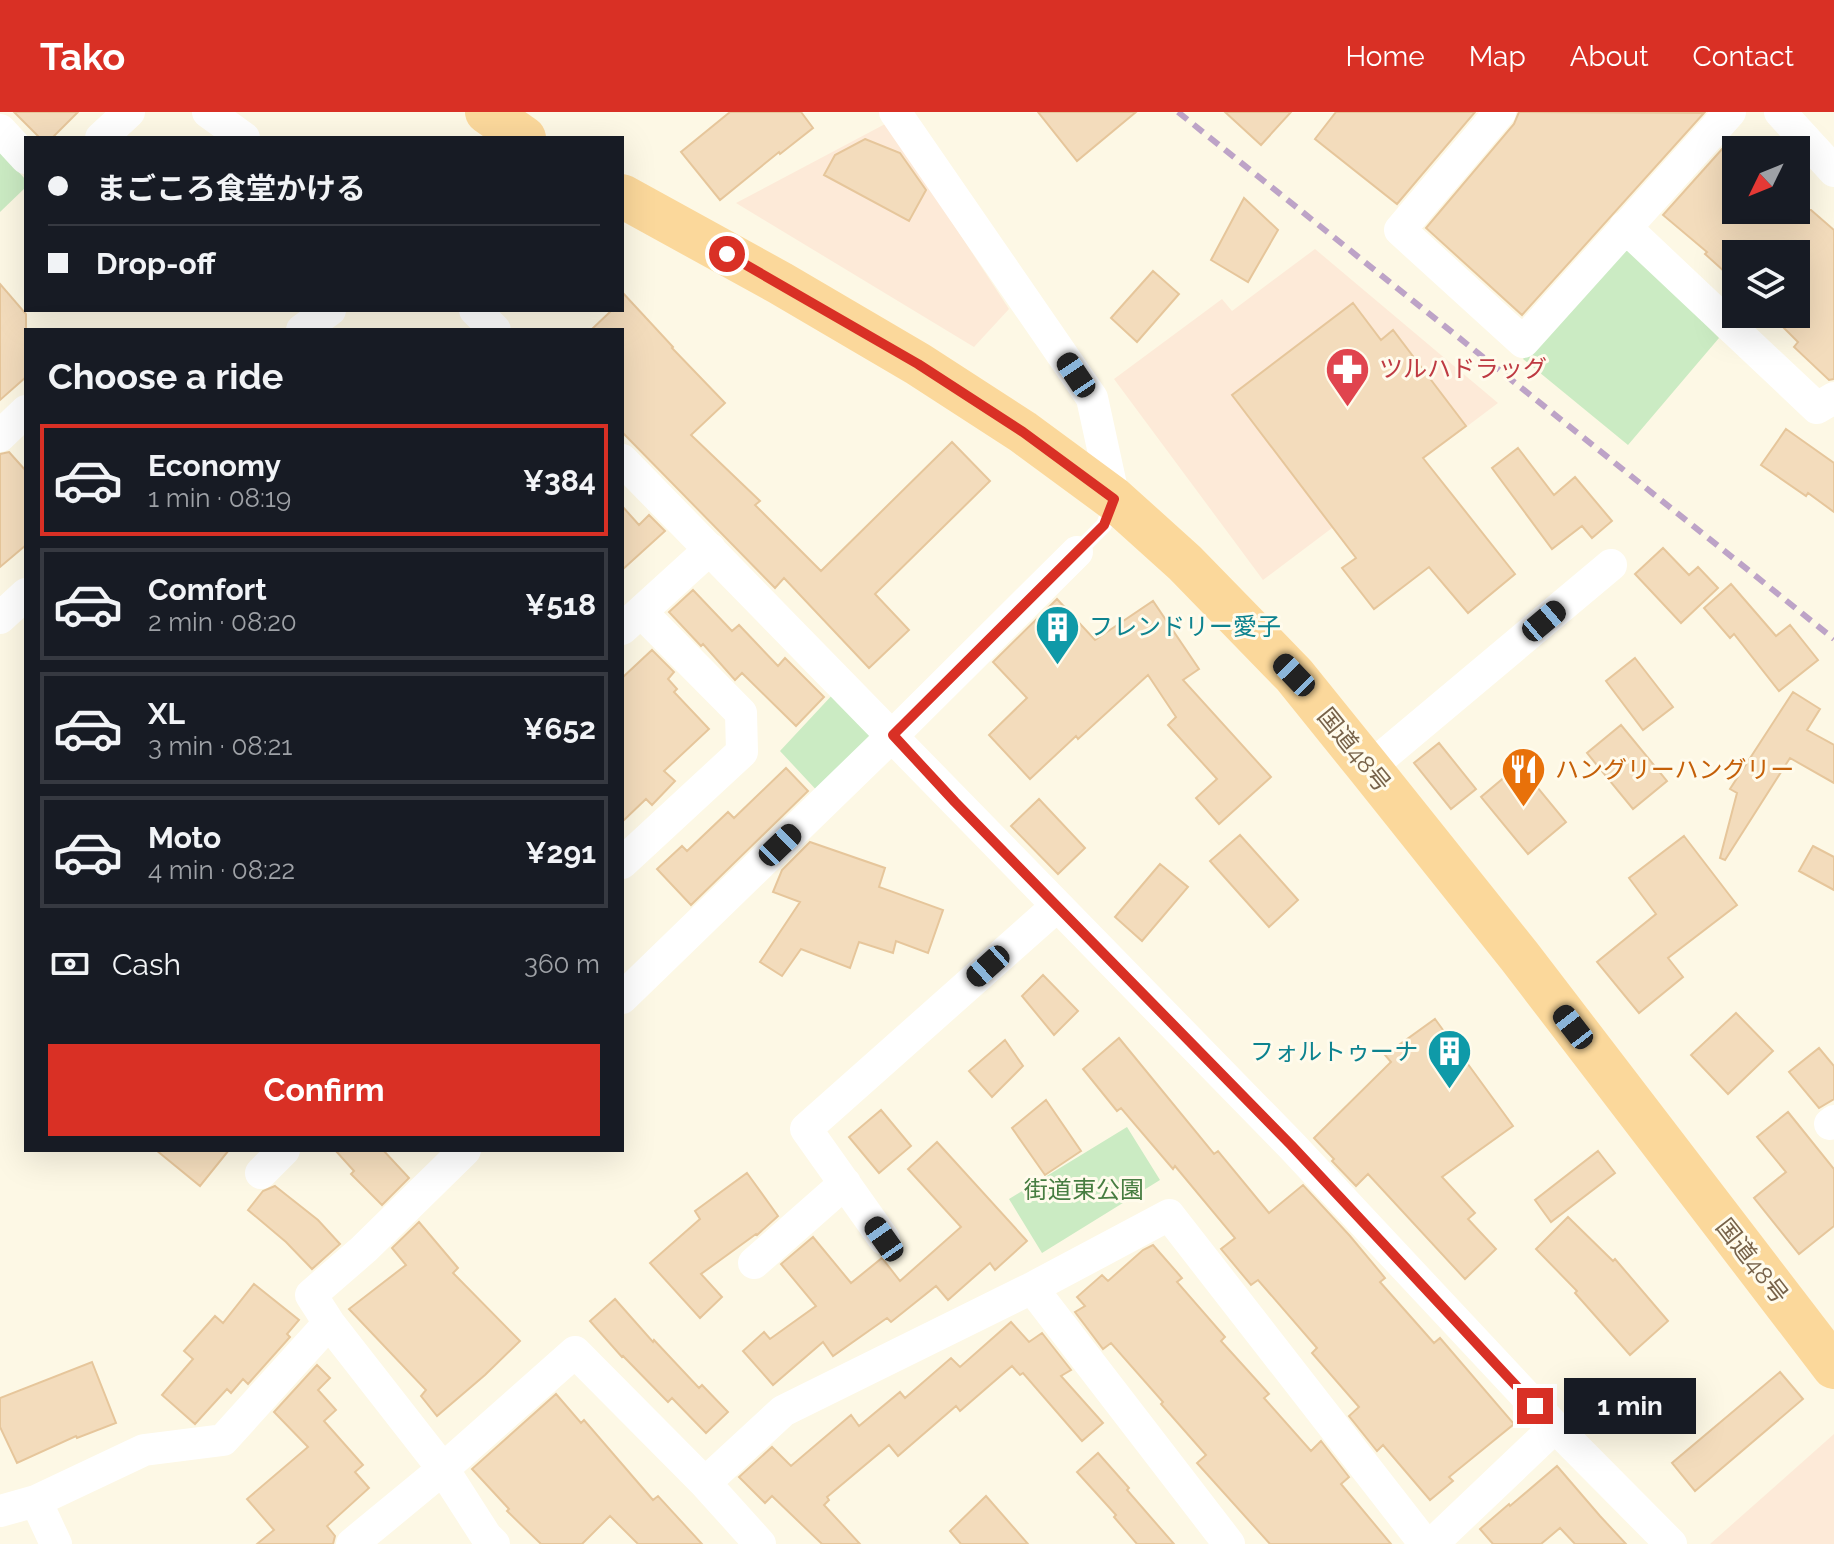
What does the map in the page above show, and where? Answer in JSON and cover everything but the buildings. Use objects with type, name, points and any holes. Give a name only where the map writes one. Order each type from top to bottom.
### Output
[{"type":"highway","points":[[487,112],[521,136]]},
{"type":"highway","name":"国道48号","points":[[624,197],[918,364],[1023,432],[1114,499],[1185,563],[1294,675],[1520,957],[1834,1367]]},
{"type":"street","points":[[103,136],[129,112]]},
{"type":"street","points":[[208,112],[241,136]]},
{"type":"street","points":[[895,112],[1092,398],[1114,499]]},
{"type":"street","points":[[1500,112],[1400,230],[1523,342],[1730,112]]},
{"type":"street","points":[[1780,112],[1834,171]]},
{"type":"street","points":[[0,130],[24,156]]},
{"type":"street","points":[[1625,227],[1817,408],[1834,398]]},
{"type":"street","points":[[306,328],[327,312]]},
{"type":"street","points":[[477,312],[493,328]]},
{"type":"street","points":[[0,436],[24,413]]},
{"type":"street","points":[[624,462],[1291,1145],[1555,1427],[1671,1544]]},
{"type":"street","points":[[624,861],[742,752],[741,713],[632,620],[710,549]]},
{"type":"street","points":[[624,996],[1077,552]]},
{"type":"street","points":[[1369,768],[1611,565]]},
{"type":"street","points":[[884,1239],[806,1129],[1057,906]]},
{"type":"street","points":[[261,1173],[282,1152]]},
{"type":"street","points":[[463,1152],[364,1249],[311,1295],[329,1323],[443,1469],[486,1541]]},
{"type":"street","points":[[754,1263],[845,1183]]},
{"type":"street","points":[[705,1483],[783,1411],[1032,1288],[1169,1215],[1425,1544]]},
{"type":"street","points":[[1032,1288],[1229,1544]]},
{"type":"street","points":[[0,1511],[36,1501],[144,1450],[223,1440],[329,1323]]},
{"type":"street","points":[[352,1544],[443,1469],[575,1352],[705,1483],[760,1544]]},
{"type":"street","points":[[1432,1544],[1555,1427]]},
{"type":"street","points":[[36,1501],[56,1544]]},
{"type":"lane","points":[[1077,552],[1104,525],[1114,499]]},
{"type":"shaded area","points":[[887,123],[1009,309],[974,347],[736,203]]},
{"type":"shaded area","points":[[1315,249],[1498,403],[1263,580],[1114,379],[1222,299],[1232,311]]},
{"type":"shaded area","points":[[1834,1434],[1834,1544],[1710,1544]]},
{"type":"green space","points":[[0,152],[24,178],[24,189],[0,212]]},
{"type":"green space","points":[[1619,247],[1635,250],[1719,338],[1628,445],[1523,359]]},
{"type":"green space","points":[[835,692],[879,737],[821,795],[780,751]]},
{"type":"green space","name":"街道東公園","points":[[1127,1127],[1160,1180],[1042,1253],[1009,1199]]},
{"type":"railway","points":[[1178,112],[1834,639]]},
{"type":"place","name":"ツルハドラッグ","points":[[1348,408]]},
{"type":"place","name":"フレンドリー愛子","points":[[1058,666]]},
{"type":"place","name":"ハングリーハングリー","points":[[1524,809]]},
{"type":"place","name":"フォルトゥーナ","points":[[1449,1091]]},
{"type":"route","points":[[727,254],[918,364],[1023,432],[1114,499],[1104,525],[893,735],[1291,1145],[1535,1406]]}]
